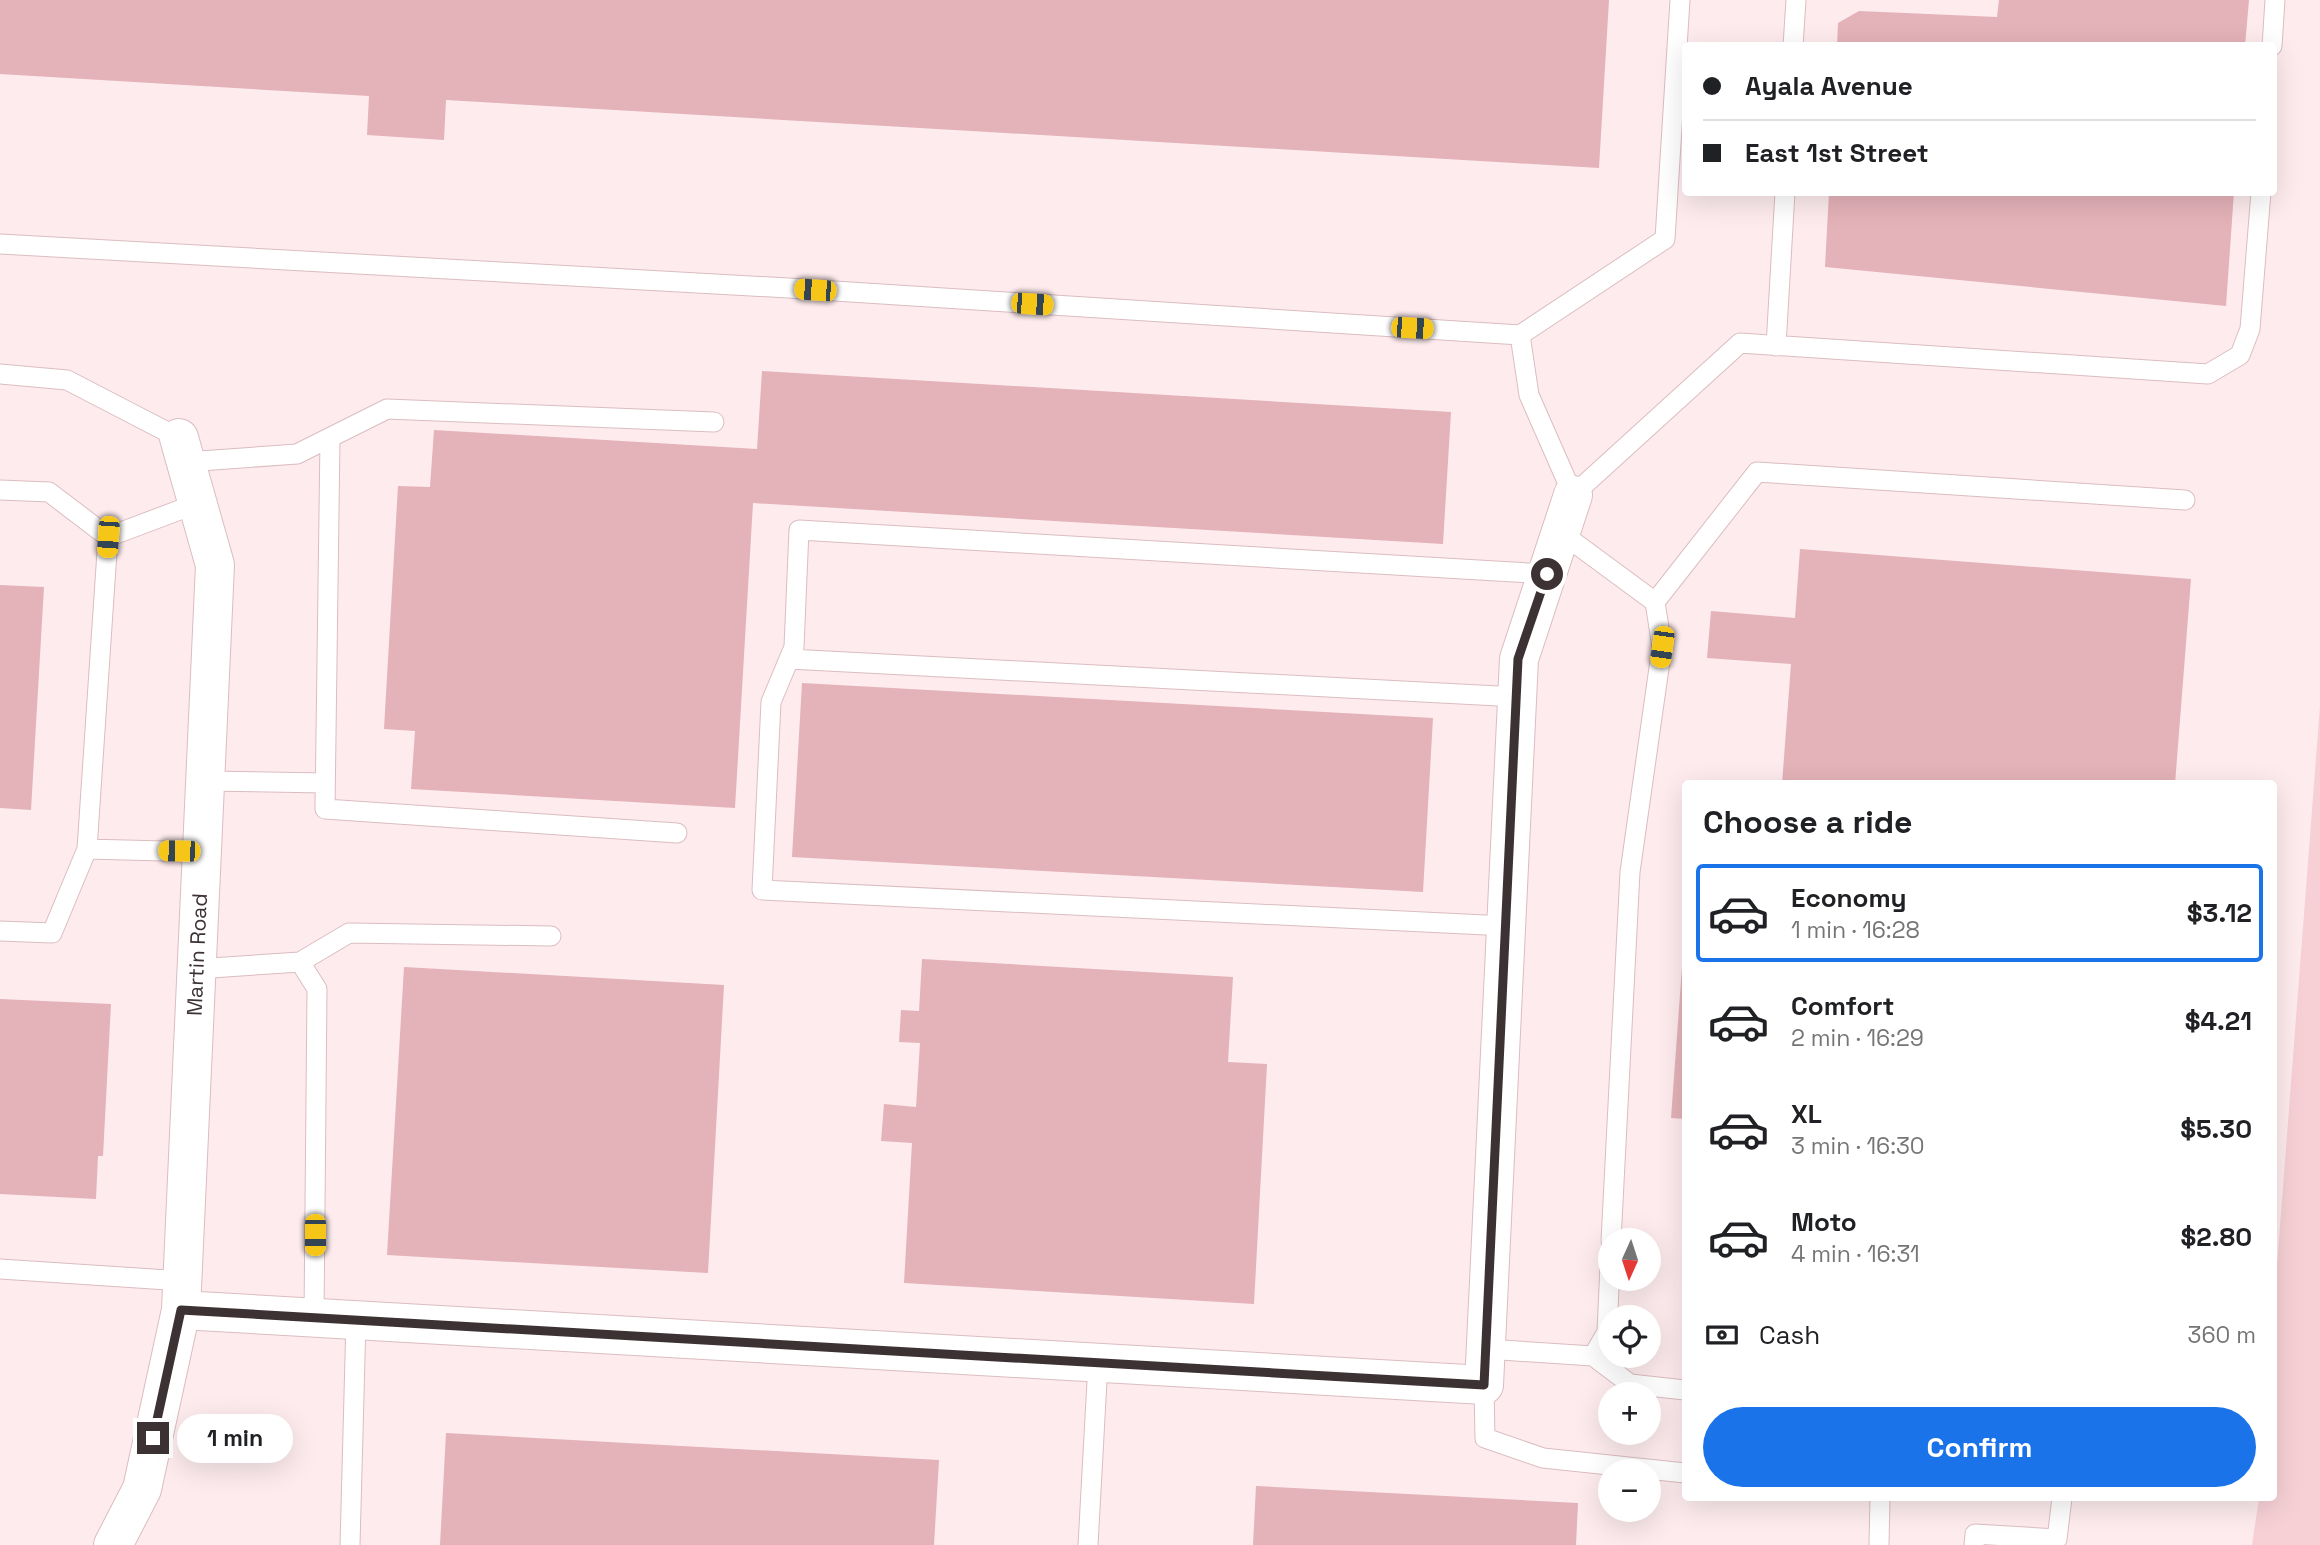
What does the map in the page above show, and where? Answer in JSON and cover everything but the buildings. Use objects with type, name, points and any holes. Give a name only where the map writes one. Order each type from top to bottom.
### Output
[{"type":"street","name":"Martin Road","points":[[113,1545],[142,1489],[182,1295],[215,565],[182,450]]},
{"type":"street","points":[[182,1295],[314,1317],[1098,1363],[1485,1367],[1518,659],[1573,495]]},
{"type":"lane","points":[[0,244],[774,288],[1520,335],[1665,239],[1679,0]]},
{"type":"lane","points":[[1793,42],[1796,0]]},
{"type":"lane","points":[[2272,42],[2275,0]]},
{"type":"lane","points":[[1776,346],[1785,196]]},
{"type":"lane","points":[[1520,335],[1530,395],[1573,495],[1740,343],[2208,374],[2240,355],[2250,329],[2261,196]]},
{"type":"lane","points":[[0,374],[67,380],[182,450],[297,454],[387,409],[715,422]]},
{"type":"lane","points":[[330,438],[325,809],[677,832]]},
{"type":"lane","points":[[1655,602],[1757,472],[2185,500]]},
{"type":"lane","points":[[0,490],[49,492],[108,537]]},
{"type":"lane","points":[[108,537],[198,503]]},
{"type":"lane","points":[[1506,926],[762,890],[771,702],[794,647],[799,530],[1547,574]]},
{"type":"lane","points":[[1560,533],[1655,602],[1662,647],[1630,872],[1612,1228]]},
{"type":"lane","points":[[0,931],[52,933],[88,849],[108,537]]},
{"type":"lane","points":[[789,659],[1517,697]]},
{"type":"lane","points":[[205,781],[326,783]]},
{"type":"lane","points":[[88,849],[202,852]]},
{"type":"lane","points":[[196,969],[300,962],[349,933],[551,936]]},
{"type":"lane","points":[[300,962],[317,989],[314,1317]]},
{"type":"lane","points":[[0,1269],[182,1295]]},
{"type":"lane","points":[[1592,1356],[1607,1332],[1609,1292]]},
{"type":"lane","points":[[350,1545],[356,1320]]},
{"type":"lane","points":[[1682,1390],[1630,1384],[1592,1356],[1485,1367],[1485,1438],[1543,1458],[1682,1473]]},
{"type":"lane","points":[[1088,1545],[1098,1363]]},
{"type":"lane","points":[[1879,1545],[1880,1501]]},
{"type":"lane","points":[[1974,1545],[1975,1534],[2057,1539],[2062,1501]]},
{"type":"shaded area","points":[[2320,706],[2320,1545],[2252,1545],[2259,1501],[2277,1501],[2277,1265]]},
{"type":"route","points":[[153,1438],[181,1310],[1484,1385],[1518,659],[1547,574]]}]
